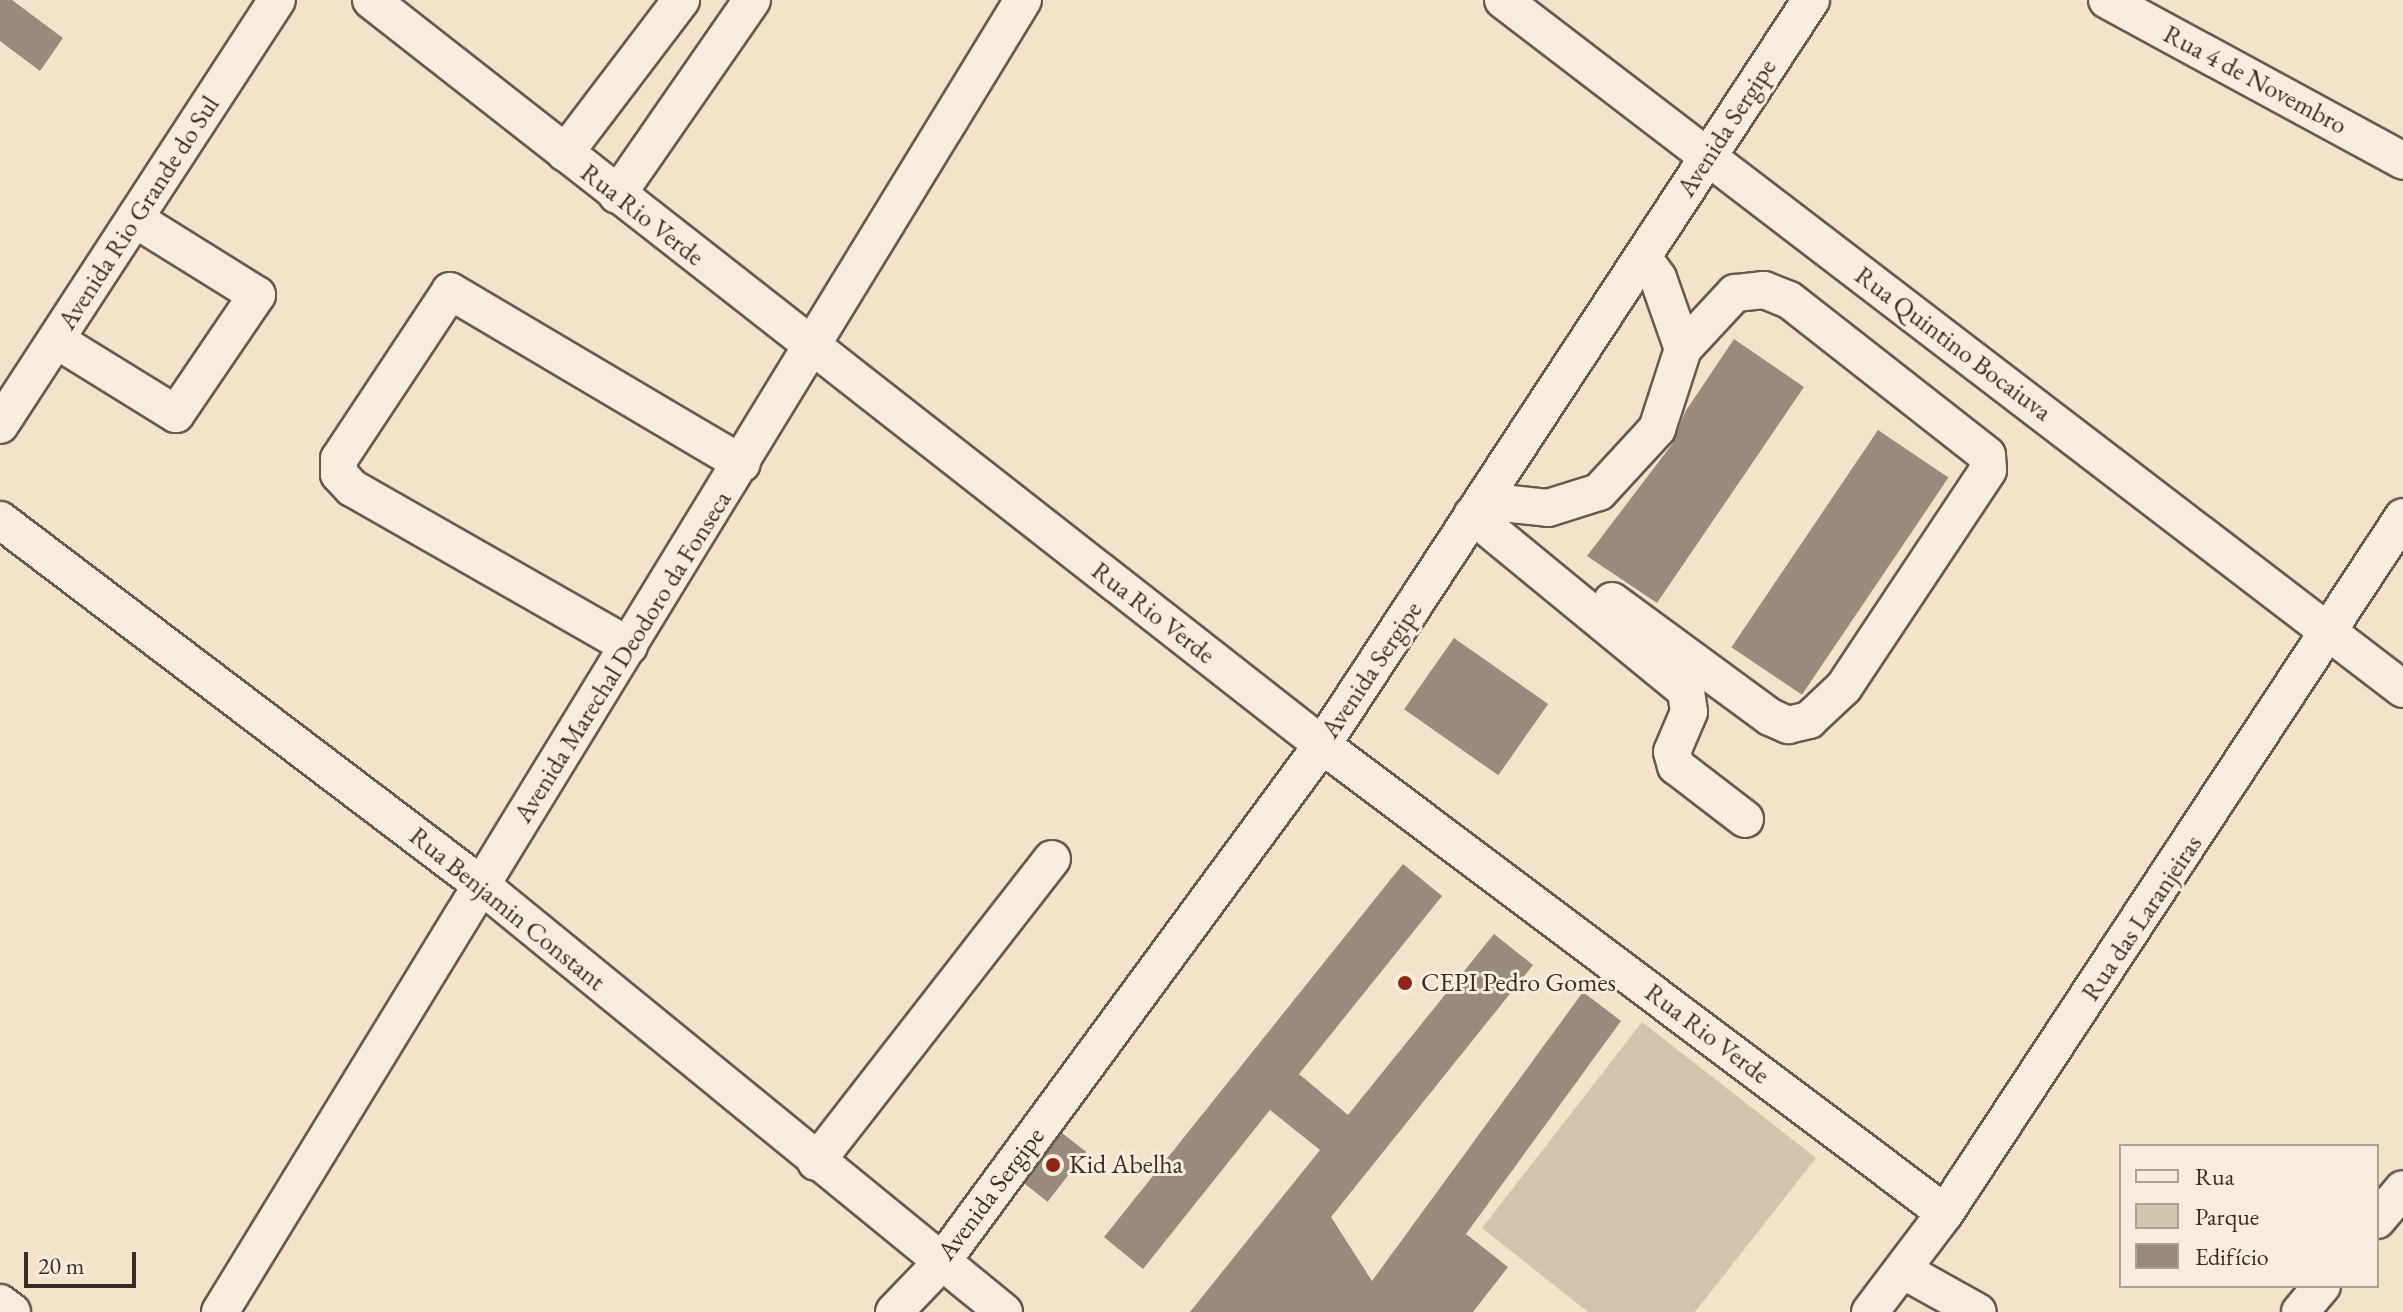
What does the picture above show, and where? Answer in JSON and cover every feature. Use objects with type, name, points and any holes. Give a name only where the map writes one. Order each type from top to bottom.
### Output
[{"type":"street","name":"Avenida Rio Grande do Sul","points":[[3,413],[56,340],[277,0]]},
{"type":"street","name":"Rua Rio Verde","points":[[371,0],[813,350],[1322,745],[1945,1213]]},
{"type":"street","points":[[565,153],[681,0]]},
{"type":"street","points":[[617,195],[752,0]]},
{"type":"street","name":"Avenida Marechal Deodoro da Fonseca","points":[[220,1312],[813,350],[1023,0]]},
{"type":"street","name":"Rua Quintino Bocaiuva","points":[[1503,0],[2403,689]]},
{"type":"street","name":"Avenida Sergipe","points":[[894,1312],[940,1264],[1322,745],[1811,0]]},
{"type":"street","name":"Rua 4 de Novembro","points":[[2107,0],[2403,161]]},
{"type":"street","points":[[56,340],[176,414],[257,295],[135,219]]},
{"type":"street","points":[[1643,257],[1658,278],[1683,349]]},
{"type":"street","points":[[1477,508],[1548,508],[1599,492],[1657,429],[1683,349],[1735,293],[1764,290],[1789,300],[1987,455],[1988,470],[1844,687],[1809,720],[1788,725],[1770,717],[1612,601]]},
{"type":"street","points":[[629,646],[352,488],[339,474],[339,459],[450,291],[742,464]]},
{"type":"street","points":[[1477,508],[1686,691],[1689,712],[1672,752],[1676,766],[1745,819]]},
{"type":"street","name":"Rua das Laranjeiras","points":[[1870,1312],[1906,1272],[2332,634],[2403,517]]},
{"type":"street","name":"Rua Benjamin Constant","points":[[0,520],[826,1149],[940,1264],[1004,1312]]},
{"type":"street","points":[[826,1149],[1052,859]]},
{"type":"street","points":[[2379,1218],[2403,1189]]},
{"type":"street","points":[[1906,1272],[1978,1312]]},
{"type":"street","points":[[2300,1312],[2320,1288]]},
{"type":"street","points":[[0,1303],[12,1312]]},
{"type":"green space","points":[[1642,1022],[1816,1158],[1695,1312],[1588,1312],[1482,1228]]},
{"type":"building","points":[[0,0],[12,0],[63,38],[40,71],[0,41]]},
{"type":"building","points":[[1734,339],[1804,387],[1657,603],[1587,556],[1673,443],[1685,412]]},
{"type":"building","points":[[1878,430],[1948,478],[1802,695],[1731,647]]},
{"type":"building","points":[[1454,638],[1548,704],[1498,775],[1404,709]]},
{"type":"building","points":[[1403,864],[1442,896],[1299,1074],[1348,1115],[1494,934],[1533,965],[1331,1217],[1372,1281],[1583,992],[1621,1021],[1466,1234],[1508,1267],[1473,1312],[1190,1312],[1320,1150],[1270,1110],[1143,1269],[1104,1237]]},
{"type":"building","name":"Kid Abelha","points":[[1062,1133],[1086,1152],[1048,1202],[1023,1183]]},
{"type":"place","name":"CEPI Pedro Gomes","points":[[1405,983]]},
{"type":"place","name":"Kid Abelha","points":[[1053,1165]]}]
